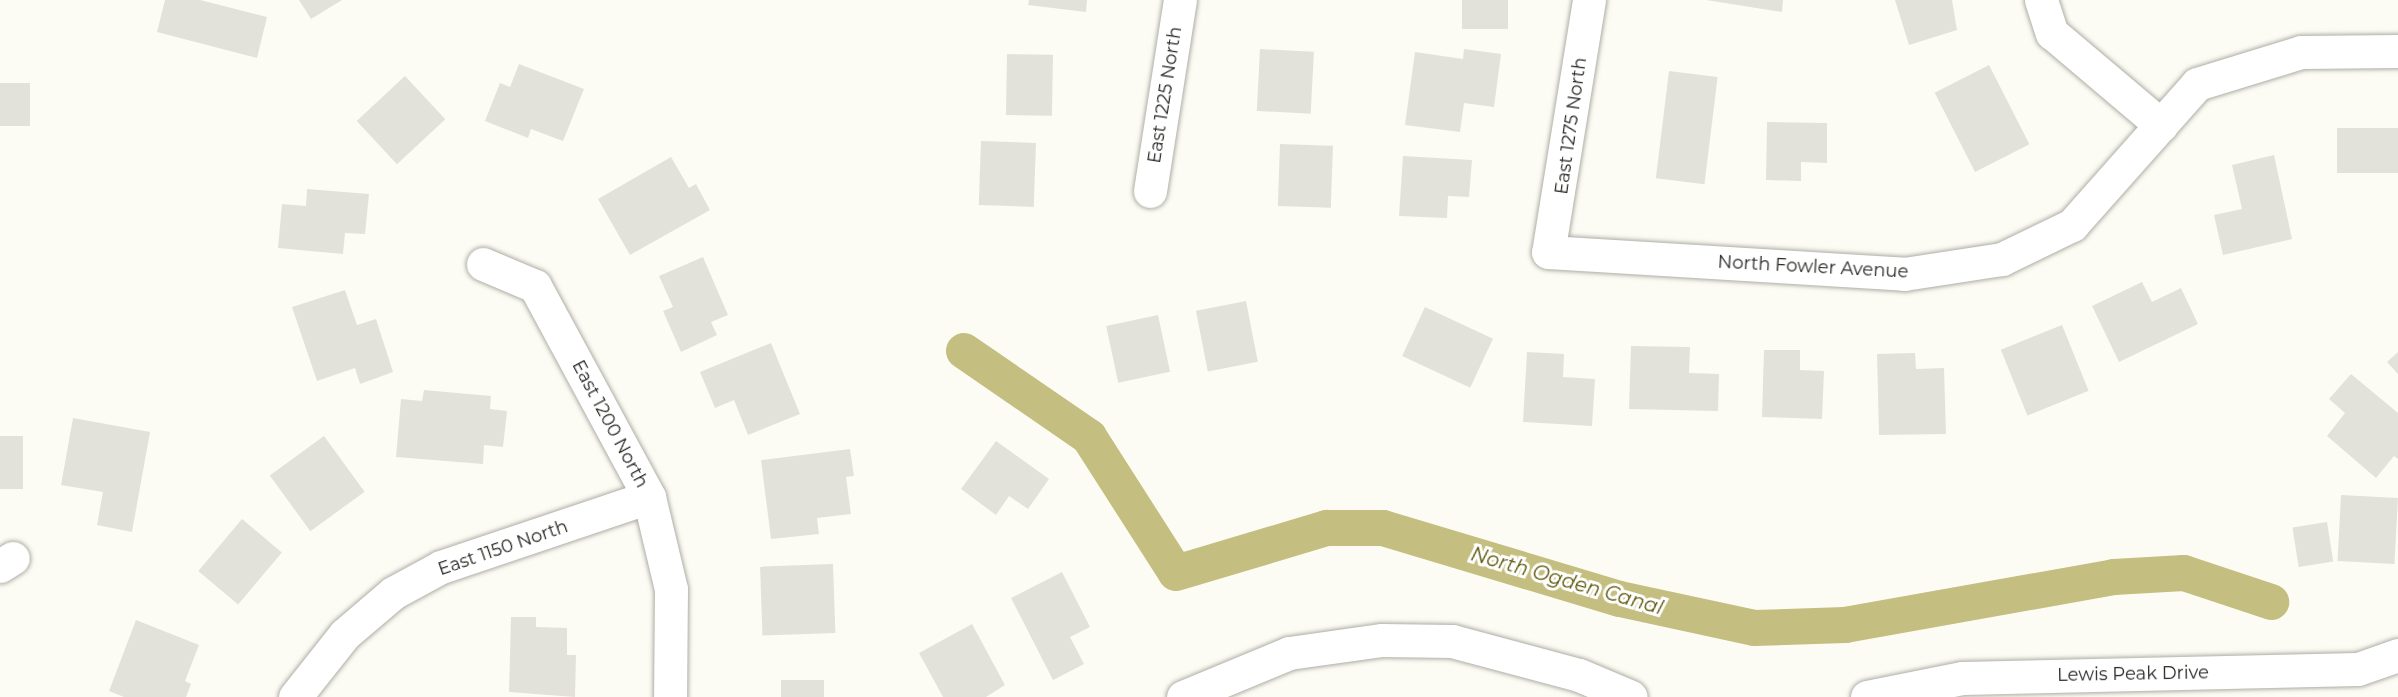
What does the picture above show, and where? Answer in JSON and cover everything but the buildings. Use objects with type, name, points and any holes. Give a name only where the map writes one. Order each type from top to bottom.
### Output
[{"type":"street","name":"East 1225 North","points":[[1150,191],[1180,0]]},
{"type":"street","name":"East 1275 North","points":[[1548,252],[1589,0]]},
{"type":"street","points":[[2041,0],[2052,33],[2161,125]]},
{"type":"street","name":"North Fowler Avenue","points":[[1548,252],[1904,274],[2002,259],[2072,225],[2197,84],[2301,52],[2398,51]]},
{"type":"street","name":"East 1200 North","points":[[483,264],[535,286],[649,497],[671,589],[670,697]]},
{"type":"street","name":"East 1150 North","points":[[296,697],[345,634],[393,593],[441,567],[649,497]]},
{"type":"street","points":[[1183,697],[1289,653],[1382,640],[1452,641],[1579,675],[1631,697]]},
{"type":"street","name":"Lewis Peak Drive","points":[[1867,697],[1962,678],[2246,685],[2358,669],[2398,655]]},
{"type":"waterway","name":"North Ogden Canal","points":[[964,351],[1089,437],[1176,573],[1327,528],[1383,528],[1620,599],[1754,628],[1845,625],[2114,577],[2184,573],[2271,602]]}]
